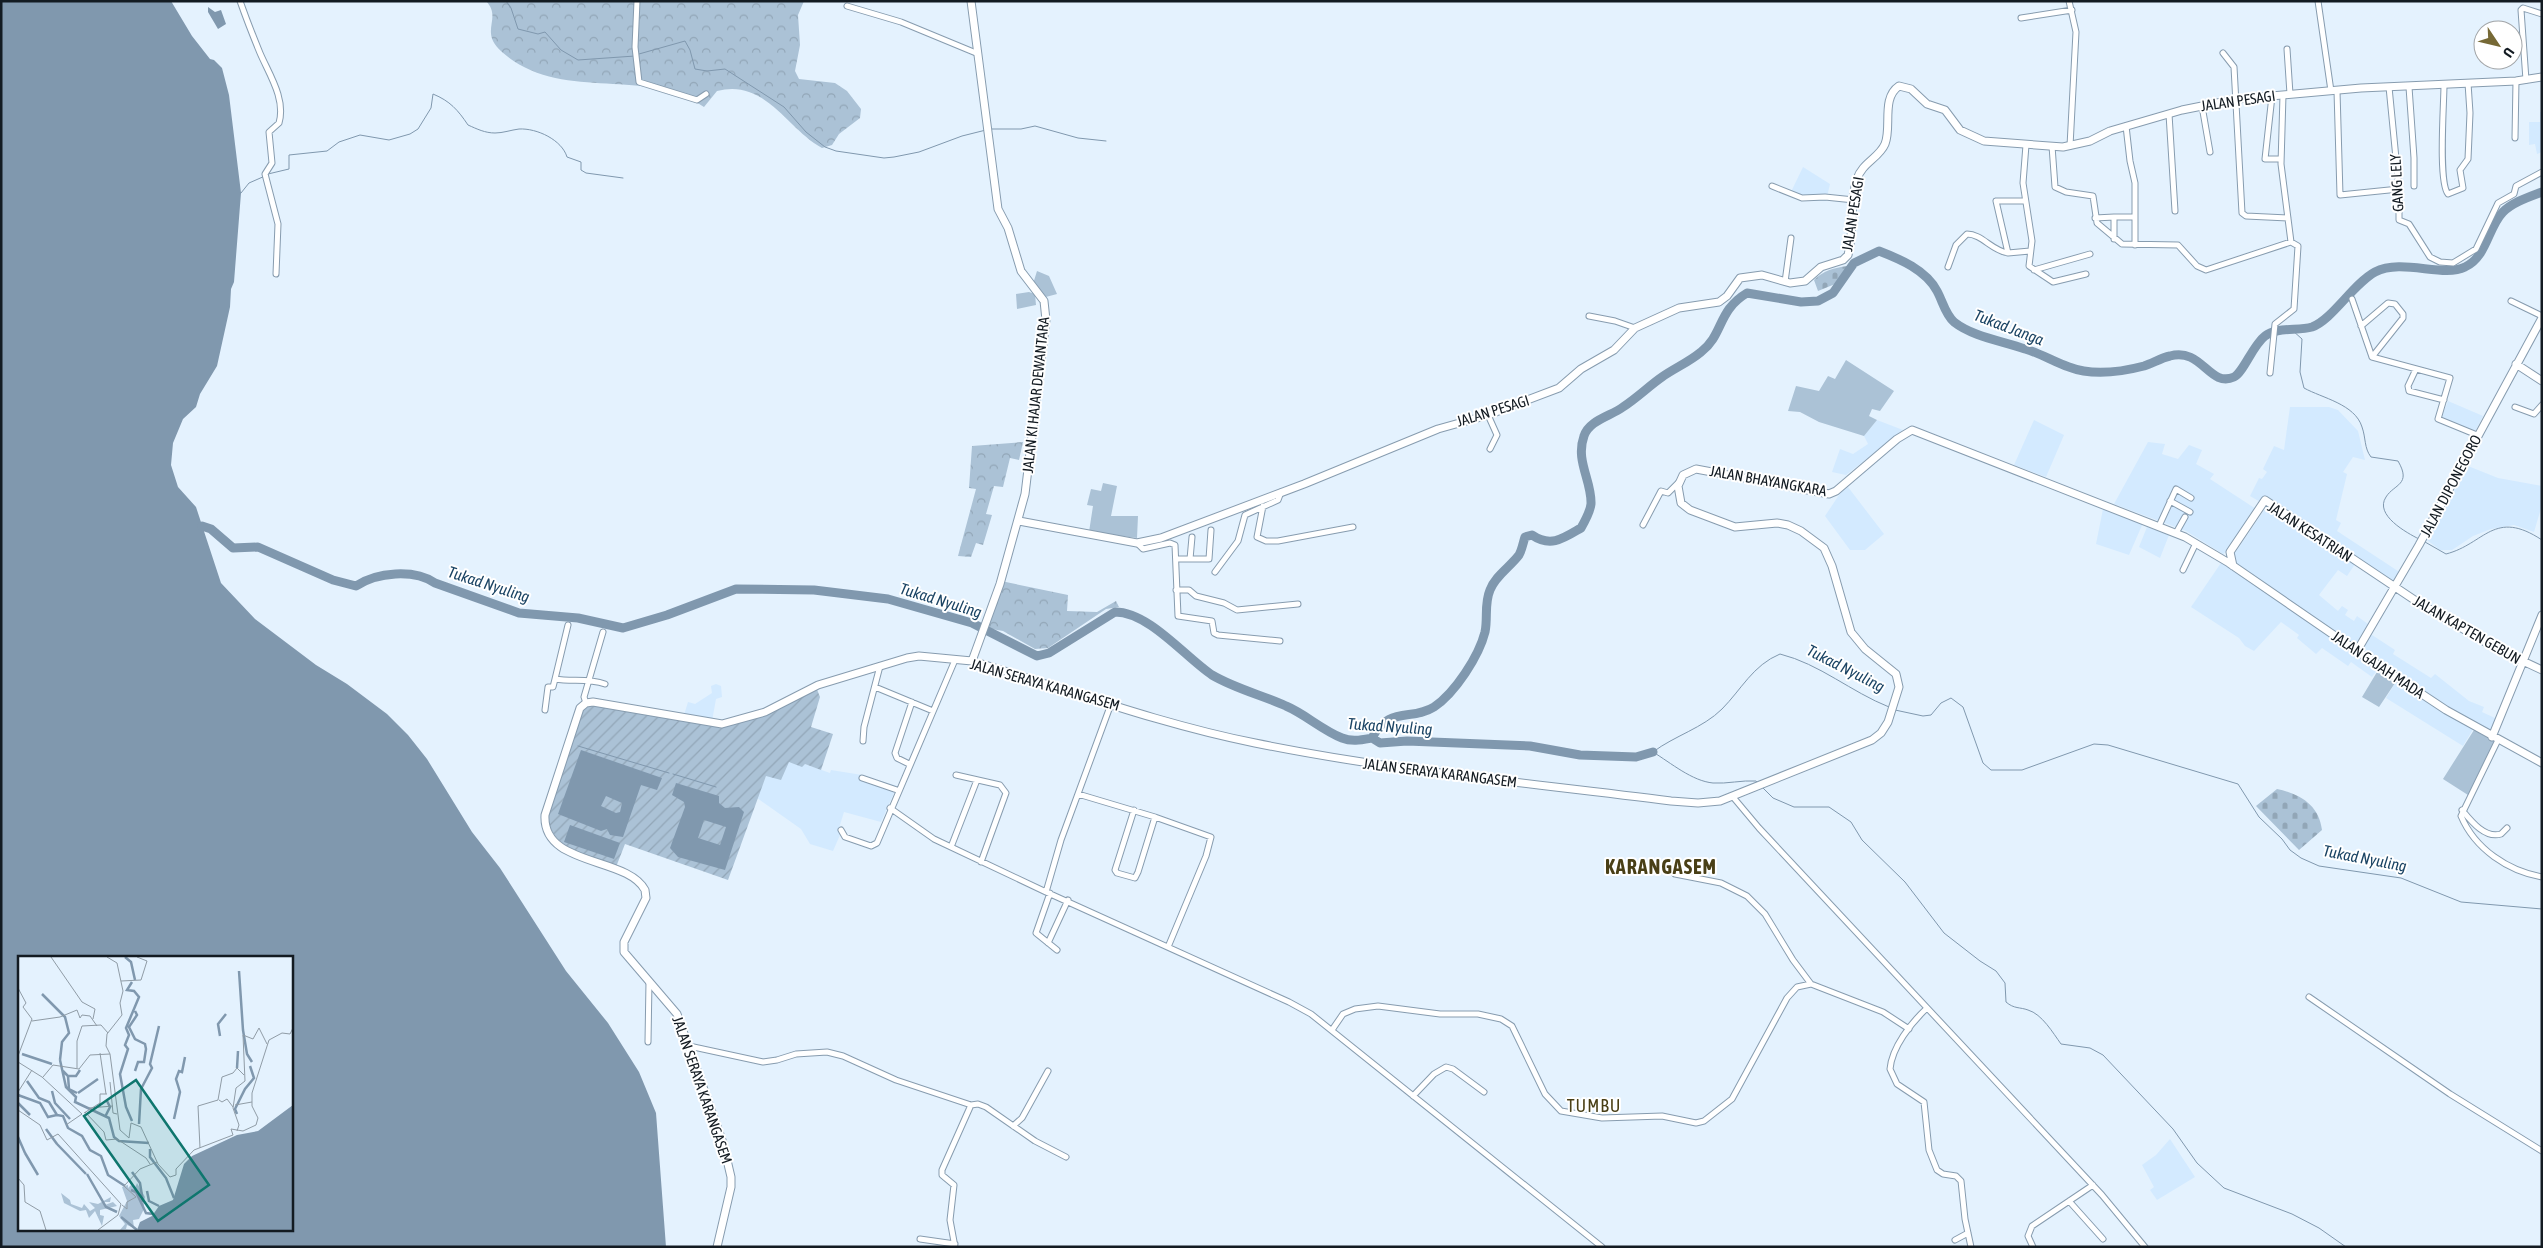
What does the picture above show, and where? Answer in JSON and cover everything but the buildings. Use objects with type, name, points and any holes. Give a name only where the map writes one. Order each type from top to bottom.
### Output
[{"type":"street","points":[[240,1],[259,51],[272,75],[279,108],[279,123],[269,132],[272,163],[265,174],[278,224],[276,274]]},
{"type":"street","points":[[637,1],[636,47],[639,82],[697,100],[706,94]]},
{"type":"street","name":"JALAN KI HAJAR DEWANTARA","points":[[971,1],[976,53],[1000,215],[1010,232],[1021,271],[1042,297],[1046,309],[1028,466],[1019,521],[1000,584],[977,642],[972,661]]},
{"type":"street","points":[[2069,1],[2076,32],[2070,146]]},
{"type":"street","points":[[2318,1],[2334,91],[2340,195],[2399,188]]},
{"type":"street","points":[[847,6],[901,22],[976,53]]},
{"type":"street","points":[[2526,80],[2521,10],[2523,8],[2542,14]]},
{"type":"street","points":[[2021,18],[2072,10]]},
{"type":"street","points":[[2287,49],[2286,95],[2281,159],[2290,242]]},
{"type":"street","points":[[2223,53],[2225,58],[2233,65],[2237,100],[2242,213],[2246,216],[2288,218]]},
{"type":"street","name":"JALAN PESAGI","points":[[1137,543],[1171,535],[1401,446],[1440,428],[1488,415],[1564,386],[1577,372],[1614,350],[1635,328],[1679,308],[1718,302],[1727,296],[1740,278],[1769,275],[1786,282],[1807,280],[1821,267],[1847,257],[1853,227],[1854,200],[1860,172],[1886,142],[1889,107],[1899,86],[1911,89],[1927,104],[1945,110],[1957,128],[1970,136],[1990,143],[2070,146],[2126,126],[2169,114],[2237,100],[2390,87],[2516,81],[2542,77]]},
{"type":"street","points":[[2516,81],[2516,138]]},
{"type":"street","points":[[2444,85],[2442,169],[2445,188],[2448,194],[2463,188],[2460,170],[2468,159],[2470,113],[2468,83]]},
{"type":"street","name":"GANG LELY","points":[[2390,87],[2399,188],[2399,220],[2409,224],[2430,256],[2446,264],[2465,257],[2476,249],[2498,203],[2514,194],[2515,188],[2542,172]]},
{"type":"street","points":[[2409,87],[2414,186]]},
{"type":"street","points":[[2272,96],[2265,159],[2281,159]]},
{"type":"street","points":[[2202,106],[2210,152]]},
{"type":"street","points":[[2169,114],[2175,211]]},
{"type":"street","points":[[2126,126],[2130,161],[2135,178],[2135,245]]},
{"type":"street","points":[[2026,144],[2023,171],[2025,201],[2032,241],[2028,264],[2052,282],[2086,274]]},
{"type":"street","points":[[2052,146],[2055,187],[2066,192],[2093,196],[2095,218],[2099,226],[2122,244],[2178,246],[2197,266],[2206,270],[2290,242],[2298,246],[2294,289],[2295,307],[2292,312],[2276,322],[2270,373]]},
{"type":"street","points":[[1772,186],[1801,198],[1825,197],[1854,200]]},
{"type":"street","points":[[2008,253],[1997,201],[2025,201]]},
{"type":"street","points":[[2114,217],[2114,239]]},
{"type":"street","points":[[2095,218],[2134,217]]},
{"type":"street","points":[[1948,267],[1956,245],[1967,234],[1979,238],[1997,250],[2008,253],[2030,252]]},
{"type":"street","points":[[1786,282],[1791,238]]},
{"type":"street","points":[[2034,270],[2090,254]]},
{"type":"street","points":[[2352,299],[2372,356]]},
{"type":"street","points":[[2511,301],[2542,317]]},
{"type":"street","points":[[2361,326],[2388,303],[2395,304],[2403,314],[2403,318],[2372,356]]},
{"type":"street","points":[[1589,316],[1615,320],[1635,328]]},
{"type":"street","name":"JALAN DIPONEGORO","points":[[2357,652],[2419,545],[2542,317]]},
{"type":"street","points":[[2372,356],[2450,378],[2438,416],[2439,420],[2477,435]]},
{"type":"street","points":[[2516,364],[2542,381]]},
{"type":"street","points":[[2416,369],[2408,386],[2409,391],[2444,400]]},
{"type":"street","points":[[2515,407],[2534,414],[2542,406]]},
{"type":"street","points":[[1488,415],[1497,435],[1490,449]]},
{"type":"street","name":"JALAN BHAYANGKARA","points":[[1678,483],[1686,472],[1696,469],[1829,494],[1840,488],[1897,438],[1912,430],[2176,533],[2220,558]]},
{"type":"street","points":[[1643,525],[1661,491],[1668,493],[1678,483]]},
{"type":"street","name":"JALAN SERAYA KARANGASEM","points":[[717,1247],[731,1188],[731,1177],[723,1143],[677,1014],[624,952],[624,942],[639,913],[645,890],[638,881],[627,874],[566,850],[555,841],[546,827],[545,815],[580,708],[586,703],[593,702],[722,724],[765,712],[818,685],[916,656],[972,661],[1111,704],[1246,741],[1398,768],[1698,804],[1734,797],[1872,740],[1881,733],[1891,715],[1899,690],[1896,674],[1872,656],[1854,637],[1828,556],[1820,544],[1788,525],[1777,523],[1735,527],[1695,512],[1682,503],[1678,495],[1678,483]]},
{"type":"street","points":[[2158,526],[2176,489],[2191,498]]},
{"type":"street","points":[[1215,572],[1238,541],[1245,515],[1279,499],[1281,492]]},
{"type":"street","name":"JALAN KESATRIAN","points":[[2230,552],[2265,500],[2394,587]]},
{"type":"street","points":[[2170,502],[2190,512]]},
{"type":"street","points":[[1263,506],[1257,537],[1266,541],[1278,541],[1353,527]]},
{"type":"street","points":[[2176,533],[2185,518]]},
{"type":"street","points":[[1019,521],[1137,543],[1143,549],[1173,543],[1176,558],[1178,616],[1212,621],[1214,633],[1218,635],[1280,641]]},
{"type":"street","points":[[1176,558],[1209,559],[1211,530]]},
{"type":"street","points":[[1190,559],[1192,537]]},
{"type":"street","points":[[2183,570],[2196,543]]},
{"type":"street","points":[[2220,558],[2230,552],[2234,566]]},
{"type":"street","name":"JALAN GAJAH MADA","points":[[2220,558],[2357,652],[2495,738],[2542,763]]},
{"type":"street","name":"JALAN KAPTEN GEBUN","points":[[2394,587],[2523,662],[2542,670]]},
{"type":"street","points":[[1176,590],[1189,590],[1196,596],[1224,603],[1237,610],[1298,604]]},
{"type":"street","points":[[2542,615],[2495,738],[2461,816],[2463,822],[2495,858],[2518,872],[2542,877]]},
{"type":"street","points":[[545,710],[548,687],[553,687],[568,625]]},
{"type":"street","points":[[586,703],[584,697],[603,632]]},
{"type":"street","points":[[841,830],[848,839],[874,845],[955,660]]},
{"type":"street","points":[[863,741],[864,727],[880,666]]},
{"type":"street","points":[[555,679],[580,682],[590,680],[605,684]]},
{"type":"street","points":[[875,687],[932,710]]},
{"type":"street","points":[[909,764],[897,758],[895,752],[912,702]]},
{"type":"street","points":[[1057,950],[1036,933],[1061,840],[1111,704]]},
{"type":"street","points":[[956,776],[1000,785],[1006,793],[981,862]]},
{"type":"street","points":[[862,778],[897,790]]},
{"type":"street","points":[[951,847],[977,780]]},
{"type":"street","points":[[1078,794],[1208,834],[1212,838],[1168,947]]},
{"type":"street","points":[[1734,797],[1759,828],[2093,1185],[2145,1247]]},
{"type":"street","points":[[890,808],[922,832],[981,862],[1289,1002],[1332,1030],[1602,1247]]},
{"type":"street","points":[[1134,810],[1115,870],[1116,873],[1135,878],[1155,817]]},
{"type":"street","points":[[2462,810],[2474,825],[2493,835],[2501,834],[2507,828]]},
{"type":"street","points":[[1676,874],[1721,883],[1747,896],[1765,914],[1810,984],[1883,1012],[1909,1029]]},
{"type":"street","points":[[1048,943],[1068,900]]},
{"type":"street","points":[[648,982],[648,1042]]},
{"type":"street","points":[[1332,1030],[1342,1014],[1355,1009],[1378,1006],[1440,1014],[1478,1014],[1501,1019],[1512,1026],[1545,1094],[1561,1111],[1573,1115],[1602,1118],[1650,1115],[1699,1123],[1714,1115],[1732,1100],[1787,998],[1797,987],[1810,984]]},
{"type":"street","points":[[2309,997],[2450,1094],[2542,1152]]},
{"type":"street","points":[[1927,1008],[1909,1029],[1891,1060],[1891,1074],[1901,1088],[1924,1102],[1926,1138],[1933,1163],[1939,1172],[1956,1176],[1961,1182],[1971,1247]]},
{"type":"street","points":[[689,1046],[763,1062],[796,1054],[827,1052],[842,1056],[896,1080],[971,1105],[978,1104],[986,1107],[1066,1157]]},
{"type":"street","points":[[1413,1096],[1434,1074],[1446,1067],[1453,1069],[1484,1092]]},
{"type":"street","points":[[1014,1126],[1022,1118],[1048,1071]]},
{"type":"street","points":[[920,1239],[955,1246],[950,1220],[954,1186],[942,1175],[942,1170],[971,1105]]},
{"type":"street","points":[[2033,1247],[2028,1236],[2032,1226],[2093,1185]]},
{"type":"street","points":[[2069,1200],[2103,1239]]},
{"type":"street","points":[[1955,1240],[1968,1233]]},
{"type":"shaded area","points":[[1,1],[171,1],[192,36],[210,59],[214,60],[222,68],[229,95],[241,193],[234,282],[231,289],[230,307],[217,366],[200,394],[196,407],[183,419],[173,443],[171,465],[178,487],[196,507],[221,583],[255,619],[316,665],[347,684],[387,714],[408,735],[427,759],[472,832],[500,868],[566,971],[608,1023],[639,1072],[656,1113],[666,1247],[1,1247]]},
{"type":"shaded area","points":[[208,7],[215,12],[221,10],[226,24],[218,29],[208,12]]},
{"type":"shaded area","points":[[2540,112],[2542,112],[2542,152],[2537,154],[2535,144],[2529,145],[2529,122],[2540,122]]},
{"type":"shaded area","points":[[1803,167],[1830,184],[1826,201],[1816,201],[1790,194]]},
{"type":"shaded area","points":[[2448,401],[2483,416],[2475,432],[2441,419]]},
{"type":"shaded area","points":[[2290,407],[2329,407],[2338,410],[2358,431],[2365,460],[2353,457],[2343,472],[2347,474],[2336,520],[2341,523],[2337,531],[2404,575],[2394,591],[2355,564],[2347,576],[2338,570],[2319,595],[2338,611],[2342,606],[2348,610],[2345,615],[2354,621],[2357,616],[2372,627],[2369,633],[2395,650],[2393,654],[2431,678],[2435,674],[2469,701],[2484,707],[2482,712],[2497,719],[2491,735],[2475,726],[2463,746],[2386,698],[2397,680],[2378,669],[2372,677],[2351,662],[2348,666],[2322,648],[2316,654],[2297,638],[2299,635],[2281,622],[2254,651],[2245,646],[2239,638],[2191,607],[2225,557],[2235,553],[2267,506],[2250,496],[2259,478],[2262,479],[2267,472],[2263,469],[2274,446],[2284,450]]},
{"type":"shaded area","points":[[1877,420],[1903,430],[1846,475],[1832,472],[1840,449],[1853,454],[1868,444],[1864,436]]},
{"type":"shaded area","points":[[2034,420],[2064,435],[2046,477],[2014,465]]},
{"type":"shaded area","points":[[2148,442],[2165,444],[2162,454],[2178,459],[2189,445],[2202,450],[2196,464],[2214,474],[2210,479],[2256,509],[2229,550],[2223,554],[2186,531],[2114,504]]},
{"type":"shaded area","points":[[2468,466],[2498,478],[2542,486],[2542,505],[2534,532],[2514,525],[2491,529],[2473,536],[2452,550],[2440,550],[2427,540]]},
{"type":"shaded area","points":[[1848,487],[1884,534],[1865,550],[1850,550],[1825,516],[1841,492]]},
{"type":"shaded area","points":[[2103,509],[2143,523],[2129,555],[2096,544]]},
{"type":"shaded area","points":[[2147,527],[2169,535],[2160,558],[2139,547]]},
{"type":"shaded area","points":[[716,684],[721,686],[722,697],[716,699],[712,721],[684,715],[688,702],[695,704],[712,693],[711,686]]},
{"type":"shaded area","points":[[581,750],[662,778],[657,790],[641,785],[623,837],[610,835],[607,829],[601,831],[558,814]],"holes":[[[606,796],[622,803],[620,812],[616,813],[601,806]]]},
{"type":"shaded area","points":[[789,762],[805,764],[830,773],[831,770],[862,775],[897,786],[881,822],[844,812],[839,828],[840,835],[833,851],[810,844],[801,829],[757,798],[766,776]]},
{"type":"shaded area","points":[[676,783],[719,796],[719,803],[725,808],[739,807],[744,812],[725,870],[678,857],[670,848],[685,807],[684,802],[672,795]],"holes":[[[704,820],[726,827],[720,845],[698,838]]]},
{"type":"shaded area","points":[[570,825],[620,843],[614,859],[564,842]]},
{"type":"shaded area","points":[[2170,1139],[2195,1177],[2157,1200],[2150,1190],[2154,1187],[2142,1165],[2156,1155]]},
{"type":"green space","points":[[486,1],[804,1],[798,15],[800,45],[795,71],[799,79],[835,83],[847,91],[861,109],[860,118],[839,134],[832,145],[822,148],[809,140],[762,98],[749,92],[734,89],[717,91],[704,107],[681,95],[656,88],[550,77],[525,68],[495,45],[491,31],[491,7]]},
{"type":"green space","points":[[1847,266],[1840,282],[1818,291],[1814,280],[1829,270]]},
{"type":"green space","points":[[1037,271],[1049,276],[1057,294],[1042,298],[1033,284]]},
{"type":"green space","points":[[1029,292],[1035,294],[1036,305],[1017,309],[1016,294]]},
{"type":"green space","points":[[1846,360],[1894,391],[1880,411],[1872,409],[1869,416],[1877,420],[1864,436],[1819,422],[1800,412],[1788,411],[1796,386],[1819,391],[1828,376],[1835,379]]},
{"type":"green space","points":[[1023,442],[1019,460],[1010,458],[1003,487],[994,486],[986,514],[992,515],[983,545],[976,543],[971,557],[958,556],[976,489],[969,488],[972,446]]},
{"type":"green space","points":[[1103,483],[1117,486],[1111,516],[1138,516],[1137,538],[1089,532],[1093,506],[1087,505],[1091,489],[1101,491]]},
{"type":"green space","points":[[1001,581],[1068,595],[1067,611],[1097,612],[1116,601],[1119,607],[1106,609],[1048,648],[1035,649],[1003,631],[986,628]]},
{"type":"green space","points":[[2377,672],[2395,683],[2379,707],[2362,697]]},
{"type":"green space","points":[[816,687],[820,697],[811,727],[833,734],[821,770],[805,764],[802,767],[789,762],[781,780],[766,776],[728,880],[625,844],[616,867],[585,856],[565,846],[551,830],[547,819],[582,710],[586,707],[594,705],[717,727],[759,716]]},
{"type":"green space","points":[[2474,730],[2495,742],[2468,795],[2443,779]]},
{"type":"green space","points":[[2277,789],[2293,794],[2307,802],[2313,807],[2320,821],[2322,830],[2299,850],[2256,806]]},
{"type":"waterway","points":[[506,1],[511,8],[518,29],[538,34],[545,32],[561,50],[578,60],[635,56]]},
{"type":"waterway","points":[[639,54],[685,41],[690,50],[695,69],[707,71],[725,69],[784,107],[806,132],[825,147],[836,151],[884,158],[894,157],[919,152],[962,136],[986,130]]},
{"type":"waterway","points":[[268,174],[289,169],[289,155],[327,151],[339,142],[360,135],[389,140],[410,134],[418,129],[431,108],[433,94],[453,106],[468,125],[491,133],[519,129],[541,133],[560,145],[567,157],[581,162],[581,170],[586,173],[623,178]]},
{"type":"waterway","points":[[990,129],[1021,129],[1035,126],[1078,138],[1106,141]]},
{"type":"waterway","points":[[241,193],[249,183],[265,176]]},
{"type":"waterway","name":"Tukad Janga","points":[[1372,738],[1378,728],[1385,722],[1434,707],[1458,683],[1472,663],[1482,642],[1486,627],[1487,600],[1492,585],[1519,555],[1525,537],[1532,535],[1545,541],[1551,541],[1563,538],[1581,528],[1591,504],[1591,496],[1581,454],[1584,436],[1591,426],[1623,407],[1662,377],[1701,352],[1714,338],[1730,307],[1747,293],[1801,302],[1818,301],[1833,293],[1854,263],[1879,251],[1919,271],[1937,291],[1951,319],[1979,335],[2031,351],[2078,370],[2097,372],[2126,370],[2144,366],[2170,356],[2181,355],[2190,357],[2211,373],[2225,379],[2234,377],[2237,374],[2265,336],[2275,331],[2312,327],[2320,323],[2375,272],[2397,267],[2445,270],[2456,270],[2465,267],[2483,249],[2498,218],[2507,208],[2542,192]]},
{"type":"waterway","points":[[2292,330],[2302,339],[2300,372],[2304,388],[2345,407],[2353,413],[2362,427],[2367,450],[2371,457],[2398,461],[2402,469],[2402,480],[2386,497],[2383,504],[2384,510],[2388,517],[2400,528],[2419,539]]},
{"type":"waterway","name":"Tukad Nyuling","points":[[202,526],[211,529],[233,548],[258,547],[333,580],[356,586],[385,575],[406,574],[426,579],[519,613],[578,618],[623,628],[667,615],[736,589],[814,590],[888,599],[972,623],[1037,656],[1049,653],[1115,612],[1128,614],[1154,627],[1212,675],[1293,709],[1327,731],[1349,740],[1372,738],[1380,743],[1407,741],[1530,746],[1580,755],[1636,757],[1653,752]]},
{"type":"waterway","points":[[2425,542],[2446,554],[2491,531],[2512,527],[2526,531],[2542,540]]},
{"type":"waterway","name":"Tukad Nyuling","points":[[1758,783],[1756,781],[1705,782],[1682,771],[1653,752],[1714,716],[1729,702],[1755,671],[1780,654],[1809,664],[1889,707]]},
{"type":"waterway","name":"Tukad Nyuling","points":[[1895,710],[1923,716],[1931,715],[1941,703],[1951,698],[1963,707],[1983,763],[1991,770],[2022,770],[2094,744],[2108,745],[2238,784],[2259,817],[2282,839],[2290,850],[2301,858],[2319,866],[2401,878],[2461,902],[2542,909]]},
{"type":"waterway","points":[[578,746],[669,773]]},
{"type":"waterway","points":[[673,774],[716,787]]},
{"type":"waterway","points":[[1763,788],[1773,798],[1794,807],[1829,807],[1851,822],[1862,840],[1905,882],[1944,933],[1996,971],[2005,983],[2006,1002],[2038,1015],[2061,1044],[2090,1048],[2103,1055],[2173,1129],[2197,1163],[2224,1188],[2292,1214],[2319,1228],[2346,1247]]},
{"type":"district","name":"KARANGASEM","points":[[1661,867]]},
{"type":"district","name":"TUMBU","points":[[1594,1106]]}]
